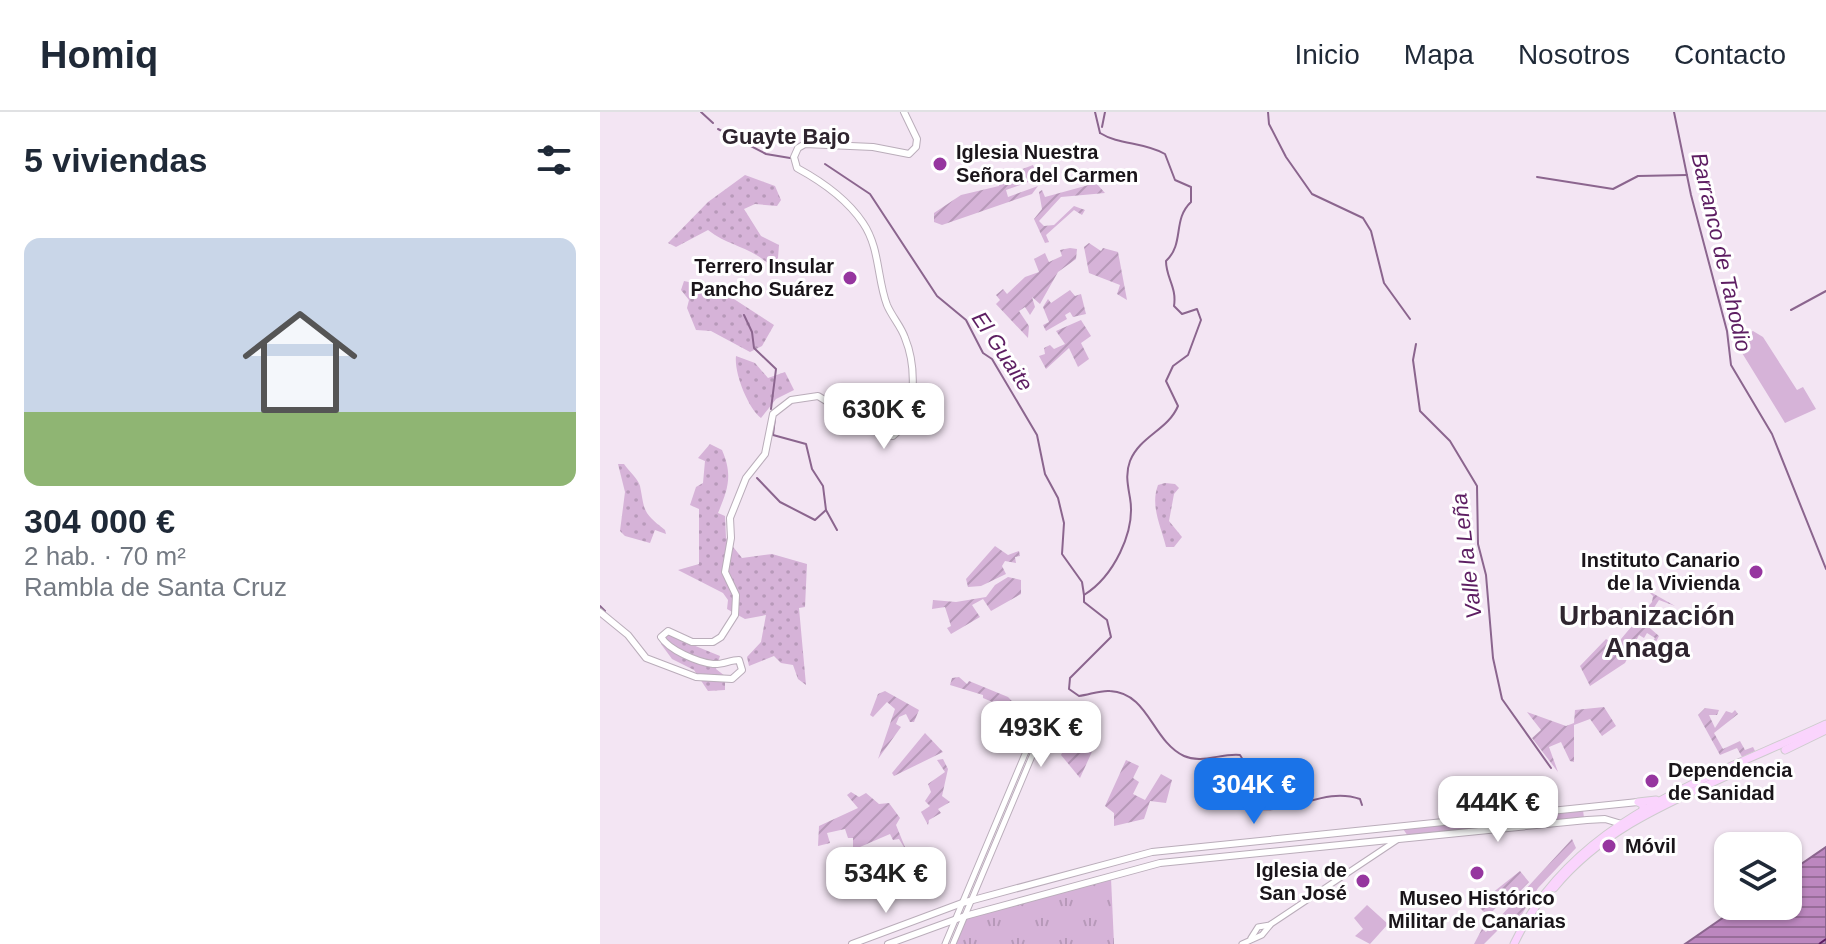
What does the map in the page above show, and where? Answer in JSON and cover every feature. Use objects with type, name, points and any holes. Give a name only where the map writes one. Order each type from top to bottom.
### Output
[{"type":"main road","points":[[600,612],[628,635],[646,658],[696,677],[732,679],[742,670],[739,660],[708,663],[673,648],[661,637],[668,631],[692,642],[713,642],[721,637],[735,615],[736,595],[725,572],[731,538],[730,518],[746,478],[765,454],[773,414],[791,400],[818,396],[882,435],[893,436],[904,425],[911,395],[907,343],[887,304],[880,267],[867,231],[824,183],[797,168],[794,157],[798,148],[805,144],[873,147],[909,154],[916,147],[917,139],[904,112]]},
{"type":"main road","points":[[852,944],[962,903],[1166,849],[1641,805],[1662,800],[1817,734],[1826,727]]},
{"type":"main road","points":[[1517,944],[1534,907],[1558,877],[1622,824],[1826,727]]},
{"type":"main road","points":[[1694,790],[1717,774]]},
{"type":"main road","points":[[1517,944],[1559,883],[1641,805]]},
{"type":"main road","points":[[888,944],[965,916],[1160,863],[1600,819],[1622,824]]},
{"type":"main road","points":[[1396,827],[1399,839]]},
{"type":"main road","points":[[1396,827],[1399,839]]},
{"type":"main road","points":[[1287,837],[1290,850]]},
{"type":"main road","points":[[1108,862],[1116,874]]},
{"type":"main road","points":[[931,914],[934,927]]},
{"type":"street","points":[[953,944],[1051,711]]},
{"type":"street","points":[[945,944],[1038,723]]},
{"type":"street","points":[[1242,944],[1262,935],[1271,924],[1399,839]]},
{"type":"street","points":[[1251,938],[1256,927],[1271,924]]},
{"type":"green space","points":[[1033,165],[1037,176],[1009,187],[1046,174],[1049,182],[1045,176],[1006,190],[1008,197],[1038,186],[1032,194],[942,225],[934,222],[934,213],[961,195],[999,186],[1001,177]]},
{"type":"green space","points":[[745,175],[775,186],[781,200],[777,206],[755,204],[744,209],[761,236],[779,245],[778,258],[770,265],[754,253],[708,230],[676,247],[668,243],[708,202]]},
{"type":"green space","points":[[1096,183],[1105,193],[1061,197],[1039,221],[1044,226],[1054,225],[1074,206],[1085,210],[1082,215],[1074,210],[1046,235],[1049,242],[1045,243],[1034,219],[1042,209],[1039,192],[1042,190],[1045,197]]},
{"type":"green space","points":[[1089,243],[1101,251],[1103,248],[1118,252],[1127,300],[1117,294],[1120,285],[1089,273],[1084,247]]},
{"type":"green space","points":[[1077,249],[1076,259],[1058,272],[1040,304],[1032,297],[1035,307],[1030,315],[1025,307],[1019,311],[1029,326],[1028,338],[996,304],[1000,300],[996,295],[1003,289],[1007,294],[1025,277],[1039,272],[1034,259],[1045,253],[1049,262],[1062,256],[1060,250]]},
{"type":"green space","points":[[684,281],[717,288],[774,325],[762,346],[750,352],[711,331],[696,330],[687,308],[689,300],[681,290]]},
{"type":"green space","points":[[1070,290],[1075,296],[1081,294],[1086,314],[1073,317],[1070,312],[1065,315],[1067,319],[1046,331],[1043,325],[1049,322],[1043,307],[1048,299],[1051,303]]},
{"type":"green space","points":[[1081,320],[1091,336],[1081,343],[1089,359],[1078,367],[1069,348],[1046,369],[1039,356],[1045,354],[1044,348],[1050,345],[1054,349],[1065,344],[1056,331]]},
{"type":"green space","points":[[1753,331],[1763,337],[1797,390],[1803,387],[1816,409],[1785,423],[1739,348],[1744,335]]},
{"type":"green space","points":[[736,356],[755,363],[768,378],[785,372],[794,390],[776,399],[761,418],[743,390]]},
{"type":"green space","points":[[710,444],[722,450],[728,475],[727,489],[718,513],[725,516],[726,538],[742,558],[772,554],[807,564],[805,607],[799,608],[806,685],[798,679],[793,665],[781,663],[774,656],[749,666],[747,657],[761,642],[766,615],[745,619],[727,609],[728,600],[723,593],[678,570],[699,564],[699,509],[690,505],[696,487],[703,483],[705,461],[698,458]]},
{"type":"green space","points":[[618,464],[624,464],[635,478],[646,511],[665,530],[666,534],[655,530],[650,543],[625,536],[620,531],[625,492]]},
{"type":"green space","points":[[1175,484],[1179,488],[1174,494],[1169,521],[1182,537],[1174,547],[1166,547],[1156,508],[1158,485]]},
{"type":"green space","points":[[995,546],[1008,555],[1019,551],[1020,556],[1015,557],[1016,563],[1005,561],[1002,566],[1006,574],[981,586],[968,587],[966,579]]},
{"type":"green space","points":[[1008,577],[1021,580],[1021,594],[991,611],[983,599],[972,605],[980,617],[951,634],[947,628],[951,626],[945,607],[932,609],[933,600],[956,602],[986,597],[995,585]]},
{"type":"green space","points":[[1647,590],[1675,606],[1659,600],[1644,623],[1659,636],[1647,659],[1644,657],[1655,638],[1647,633],[1644,638],[1639,635],[1625,663],[1590,686],[1580,666],[1606,639],[1616,645],[1652,602],[1653,596]]},
{"type":"green space","points":[[666,634],[720,656],[716,669],[725,676],[725,690],[708,691],[694,670],[672,659],[661,644]]},
{"type":"green space","points":[[959,677],[967,684],[969,681],[1008,697],[1026,716],[983,698],[983,695],[950,685],[952,678]]},
{"type":"green space","points":[[885,691],[919,710],[914,722],[910,722],[906,714],[899,717],[896,724],[901,727],[878,759],[895,709],[887,702],[873,717],[870,715],[878,694]]},
{"type":"green space","points":[[1604,707],[1616,726],[1602,736],[1590,719],[1574,725],[1574,762],[1570,761],[1561,742],[1549,747],[1558,772],[1532,738],[1541,730],[1527,712],[1566,726],[1574,723],[1575,710]]},
{"type":"green space","points":[[1705,708],[1719,710],[1717,715],[1709,715],[1715,728],[1726,711],[1732,713],[1735,710],[1738,714],[1714,733],[1723,749],[1740,741],[1745,750],[1753,747],[1755,751],[1742,757],[1737,748],[1720,755],[1698,715]]},
{"type":"green space","points":[[1075,727],[1101,732],[1080,778],[1061,755]]},
{"type":"green space","points":[[925,733],[943,752],[894,776],[892,773]]},
{"type":"green space","points":[[943,759],[948,769],[942,796],[950,802],[938,809],[941,813],[929,820],[928,825],[921,812],[930,806],[925,801],[931,792],[928,784],[945,772],[937,760]]},
{"type":"green space","points":[[1126,760],[1139,766],[1133,778],[1139,782],[1133,794],[1145,800],[1161,774],[1172,780],[1166,803],[1150,801],[1144,819],[1114,826],[1114,813],[1105,806]]},
{"type":"green space","points":[[851,792],[859,797],[866,793],[879,804],[889,803],[900,818],[896,825],[907,852],[899,839],[893,840],[890,834],[853,850],[853,838],[848,838],[845,829],[827,833],[830,843],[818,846],[819,826],[858,808],[847,795]]},
{"type":"green space","points":[[1583,810],[1584,818],[1408,836],[1403,829]]},
{"type":"green space","points":[[1572,839],[1576,848],[1538,888],[1519,919],[1510,918],[1484,944],[1474,944],[1482,929],[1486,932]]},
{"type":"green space","points":[[1520,871],[1529,882],[1520,891],[1515,888],[1488,916],[1472,900],[1476,896],[1482,901]]},
{"type":"green space","points":[[1111,878],[1114,944],[955,944],[966,918]]},
{"type":"green space","points":[[1367,905],[1388,924],[1370,944],[1355,936],[1363,929],[1354,918]]},
{"type":"shaded area","points":[[1826,847],[1826,944],[1685,944],[1720,920],[1802,920],[1802,863]]},
{"type":"waterway","name":"El Guaite","points":[[701,112],[713,123]]},
{"type":"waterway","points":[[1095,112],[1100,133]]},
{"type":"waterway","points":[[1102,127],[1105,112]]},
{"type":"waterway","name":"Valle la Leña","points":[[1268,112],[1269,124],[1286,157],[1312,194],[1363,218],[1371,231],[1384,283],[1410,319]]},
{"type":"waterway","name":"Barranco de Tahodio","points":[[1674,112],[1691,195],[1727,331],[1731,365],[1772,434],[1826,569]]},
{"type":"waterway","name":"El Guaite","points":[[718,129],[766,154],[790,158]]},
{"type":"waterway","points":[[1100,133],[1165,154],[1175,180],[1191,187],[1191,202],[1182,216],[1175,247],[1166,261],[1174,306],[1182,314],[1197,309],[1201,320],[1188,355],[1173,366],[1166,381],[1178,406],[1168,421],[1140,445],[1130,461],[1127,475],[1131,511],[1126,539],[1113,565],[1084,595],[1084,602],[1107,620],[1111,637],[1070,678],[1069,689],[1079,696],[1106,691],[1134,700],[1164,740],[1184,756],[1198,759],[1240,755],[1245,770],[1239,796],[1247,806],[1276,809],[1332,796],[1360,799],[1362,805]]},
{"type":"waterway","name":"El Guaite","points":[[825,164],[870,194],[937,296],[966,320],[983,353],[992,359],[1037,435],[1045,474],[1058,498],[1064,523],[1062,554],[1082,582],[1084,595]]},
{"type":"waterway","points":[[1537,177],[1613,189],[1638,176],[1687,175]]},
{"type":"waterway","points":[[1791,310],[1826,291]]},
{"type":"waterway","points":[[744,315],[752,332],[754,348],[776,369],[771,409]]},
{"type":"waterway","name":"Valle la Leña","points":[[1416,344],[1413,360],[1420,411],[1450,441],[1477,486],[1478,544],[1486,575],[1493,658],[1502,699],[1551,768]]},
{"type":"waterway","points":[[775,418],[773,435],[806,444],[812,469],[823,486],[826,510],[837,530]]},
{"type":"waterway","points":[[757,478],[780,502],[815,520],[826,510]]},
{"type":"waterway","points":[[600,606],[605,611]]},
{"type":"ferry route","points":[[1819,944],[1826,939]]},
{"type":"place","name":"Iglesia Nuestra Señora del Carmen","points":[[940,164]]},
{"type":"place","name":"Terrero Insular Pancho Suárez","points":[[850,278]]},
{"type":"place","name":"Instituto Canario de la Vivienda","points":[[1756,572]]},
{"type":"place","name":"Dependencia de Sanidad","points":[[1652,781]]},
{"type":"place","name":"Móvil","points":[[1609,846]]},
{"type":"place","name":"Museo Histórico Militar de Canarias","points":[[1477,873]]},
{"type":"place","name":"Iglesia de San José","points":[[1363,881]]},
{"type":"district","name":"Guayte Bajo","points":[[786,136]]},
{"type":"district","name":"Urbanización Anaga","points":[[1647,631]]}]
